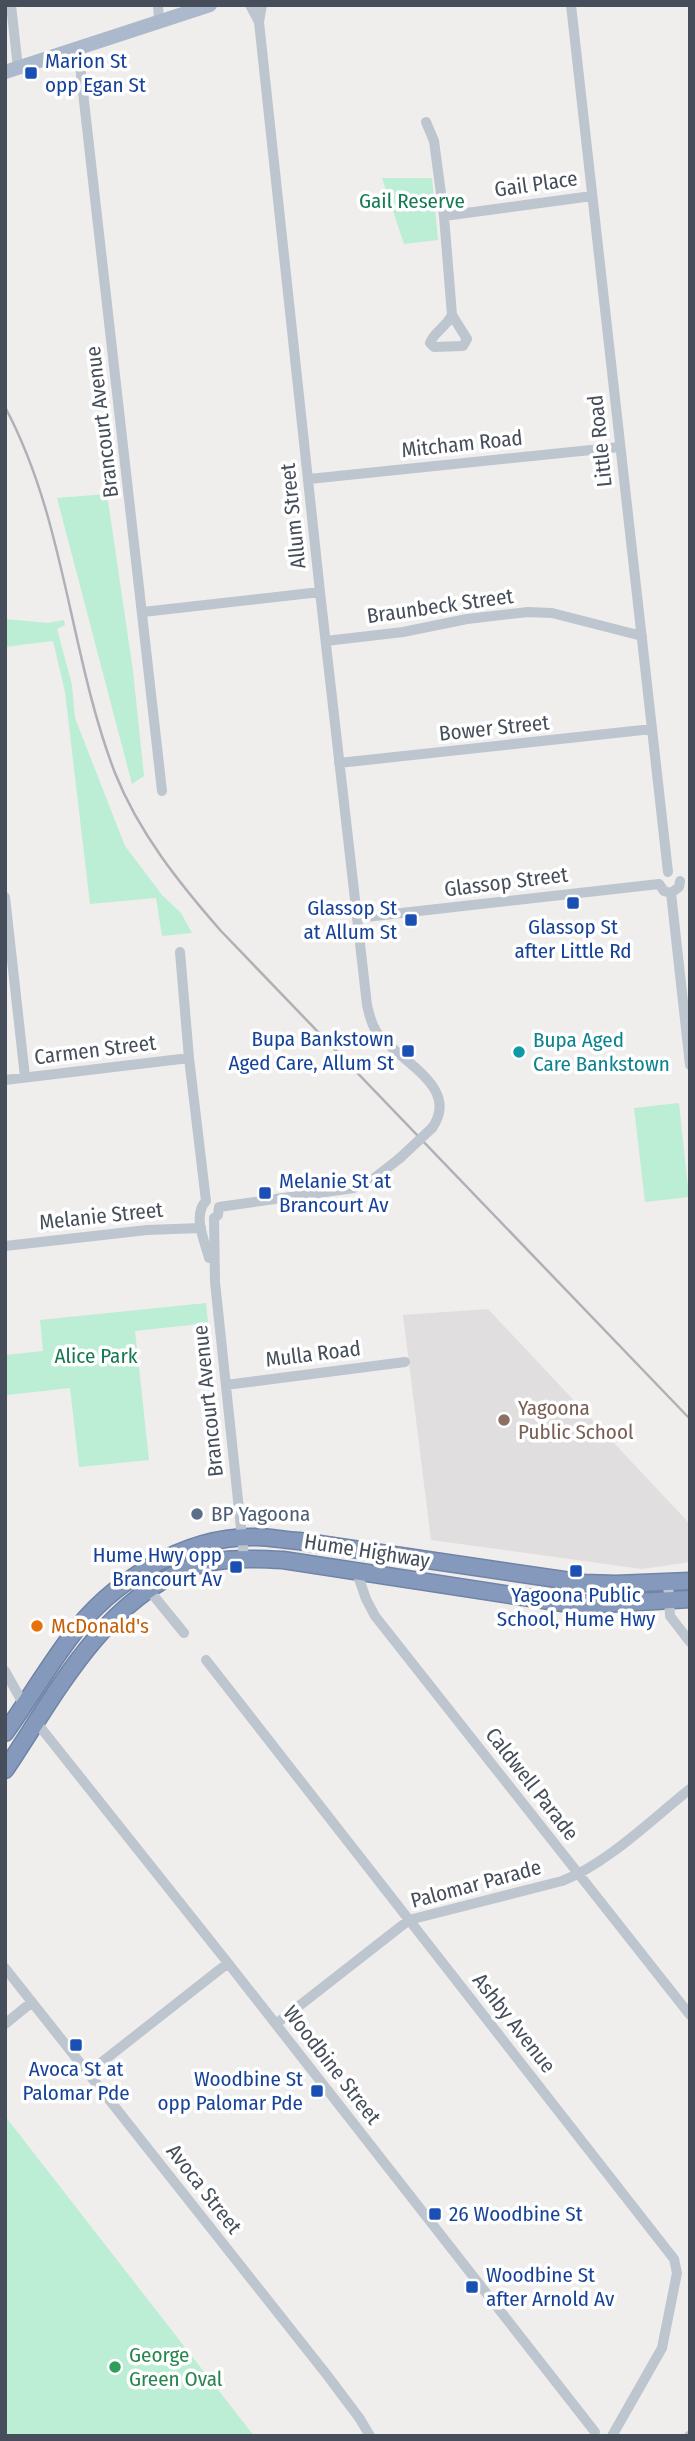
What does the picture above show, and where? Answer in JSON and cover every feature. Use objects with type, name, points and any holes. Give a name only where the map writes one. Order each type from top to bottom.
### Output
[{"type":"highway","name":"Hume Highway","points":[[5,1733],[79,1627],[134,1577],[155,1563],[188,1549],[242,1538],[299,1541],[558,1580],[616,1584],[690,1581]]},
{"type":"highway","name":"Hume Highway","points":[[5,1770],[87,1650],[111,1623],[149,1590],[183,1571],[211,1562],[244,1558],[283,1560],[562,1603],[690,1600]]},
{"type":"main road","points":[[11,70],[210,5]]},
{"type":"street","points":[[11,5],[11,70]]},
{"type":"street","points":[[158,5],[159,22]]},
{"type":"street","name":"Allum Street","points":[[250,5],[259,22]]},
{"type":"street","name":"Allum Street","points":[[219,1207],[354,1188],[372,1180],[432,1128],[441,1107],[437,1092],[376,1030],[367,1005],[259,22],[262,5]]},
{"type":"street","name":"Little Road","points":[[571,5],[668,872]]},
{"type":"street","name":"Brancourt Avenue","points":[[78,48],[162,791]]},
{"type":"street","points":[[426,122],[434,141],[444,216],[452,315]]},
{"type":"street","name":"Gail Place","points":[[444,216],[592,196]]},
{"type":"street","name":"Mitcham Road","points":[[309,479],[620,447]]},
{"type":"street","points":[[143,612],[320,592]]},
{"type":"street","name":"Braunbeck Street","points":[[326,641],[528,612],[552,613],[642,636]]},
{"type":"street","name":"Bower Street","points":[[339,763],[652,729]]},
{"type":"street","points":[[668,872],[685,880],[671,893],[662,890],[659,884],[660,877],[668,872]]},
{"type":"street","name":"Glassop Street","points":[[357,918],[659,884]]},
{"type":"street","points":[[671,893],[690,1065]]},
{"type":"street","points":[[5,897],[25,1077]]},
{"type":"street","name":"Brancourt Avenue","points":[[180,952],[203,1206],[201,1228],[215,1282]]},
{"type":"street","name":"Carmen Street","points":[[5,1080],[189,1058]]},
{"type":"street","points":[[214,1201],[219,1207],[218,1215],[207,1218],[203,1206],[214,1201]]},
{"type":"street","name":"Brancourt Avenue","points":[[214,1218],[215,1282],[244,1558]]},
{"type":"street","name":"Melanie Street","points":[[5,1245],[201,1228]]},
{"type":"street","name":"Mulla Road","points":[[226,1385],[405,1362]]},
{"type":"street","name":"Caldwell Parade","points":[[356,1570],[374,1615],[690,2014]]},
{"type":"street","points":[[667,1582],[670,1616],[690,1642]]},
{"type":"street","points":[[149,1590],[184,1633]]},
{"type":"street","name":"Ashby Avenue","points":[[206,1660],[674,2259],[677,2273],[662,2348],[610,2436]]},
{"type":"street","points":[[5,1671],[24,1705]]},
{"type":"street","name":"Woodbine Street","points":[[37,1723],[276,2024],[592,2434]]},
{"type":"street","name":"Palomar Parade","points":[[276,2024],[409,1920],[579,1875],[690,1789]]},
{"type":"street","points":[[88,2073],[228,1963]]},
{"type":"street","name":"Avoca Street","points":[[5,1968],[341,2394],[370,2436]]},
{"type":"street","points":[[5,2024],[32,2002]]},
{"type":"street","points":[[592,2434],[610,2436]]},
{"type":"shaded area","name":"Yagoona Public School","points":[[488,1309],[690,1524],[690,1562],[642,1569],[431,1540],[403,1315]]},
{"type":"green space","name":"Gail Reserve","points":[[382,178],[432,178],[438,240],[404,244]]},
{"type":"green space","points":[[107,494],[133,671],[144,776],[132,784],[57,498]]},
{"type":"green space","points":[[5,619],[48,623],[64,620],[65,625],[57,629],[72,685],[75,718],[125,846],[162,895],[181,913],[192,933],[162,936],[156,898],[90,904],[65,692],[53,641],[5,647]]},
{"type":"green space","points":[[679,1103],[689,1197],[645,1202],[634,1108]]},
{"type":"green space","name":"Alice Park","points":[[206,1303],[208,1323],[135,1331],[149,1460],[79,1467],[70,1388],[7,1395],[5,1355],[43,1351],[40,1320]]},
{"type":"green space","points":[[5,2116],[254,2436],[5,2436]]},
{"type":"railway","points":[[5,407],[41,495],[87,681],[115,773],[148,837],[221,931],[690,1419]]},
{"type":"place","name":"Marion St opp Egan St","points":[[31,73]]},
{"type":"place","name":"Glassop St after Little Rd","points":[[573,903]]},
{"type":"place","name":"Glassop St at Allum St","points":[[411,920]]},
{"type":"place","name":"Bupa Bankstown Aged Care, Allum St","points":[[408,1051]]},
{"type":"place","name":"Bupa Aged Care Bankstown","points":[[519,1052]]},
{"type":"place","name":"Melanie St at Brancourt Av","points":[[265,1193]]},
{"type":"place","name":"Yagoona Public School","points":[[504,1420]]},
{"type":"place","name":"BP Yagoona","points":[[197,1514]]},
{"type":"place","name":"Hume Hwy opp Brancourt Av","points":[[236,1567]]},
{"type":"place","name":"Yagoona Public School, Hume Hwy","points":[[576,1571]]},
{"type":"place","name":"McDonald's","points":[[37,1626]]},
{"type":"place","name":"Avoca St at Palomar Pde","points":[[76,2045]]},
{"type":"place","name":"Woodbine St opp Palomar Pde","points":[[317,2091]]},
{"type":"place","name":"26 Woodbine St","points":[[435,2214]]},
{"type":"place","name":"Woodbine St after Arnold Av","points":[[472,2287]]},
{"type":"place","name":"George Green Oval","points":[[115,2367]]}]
